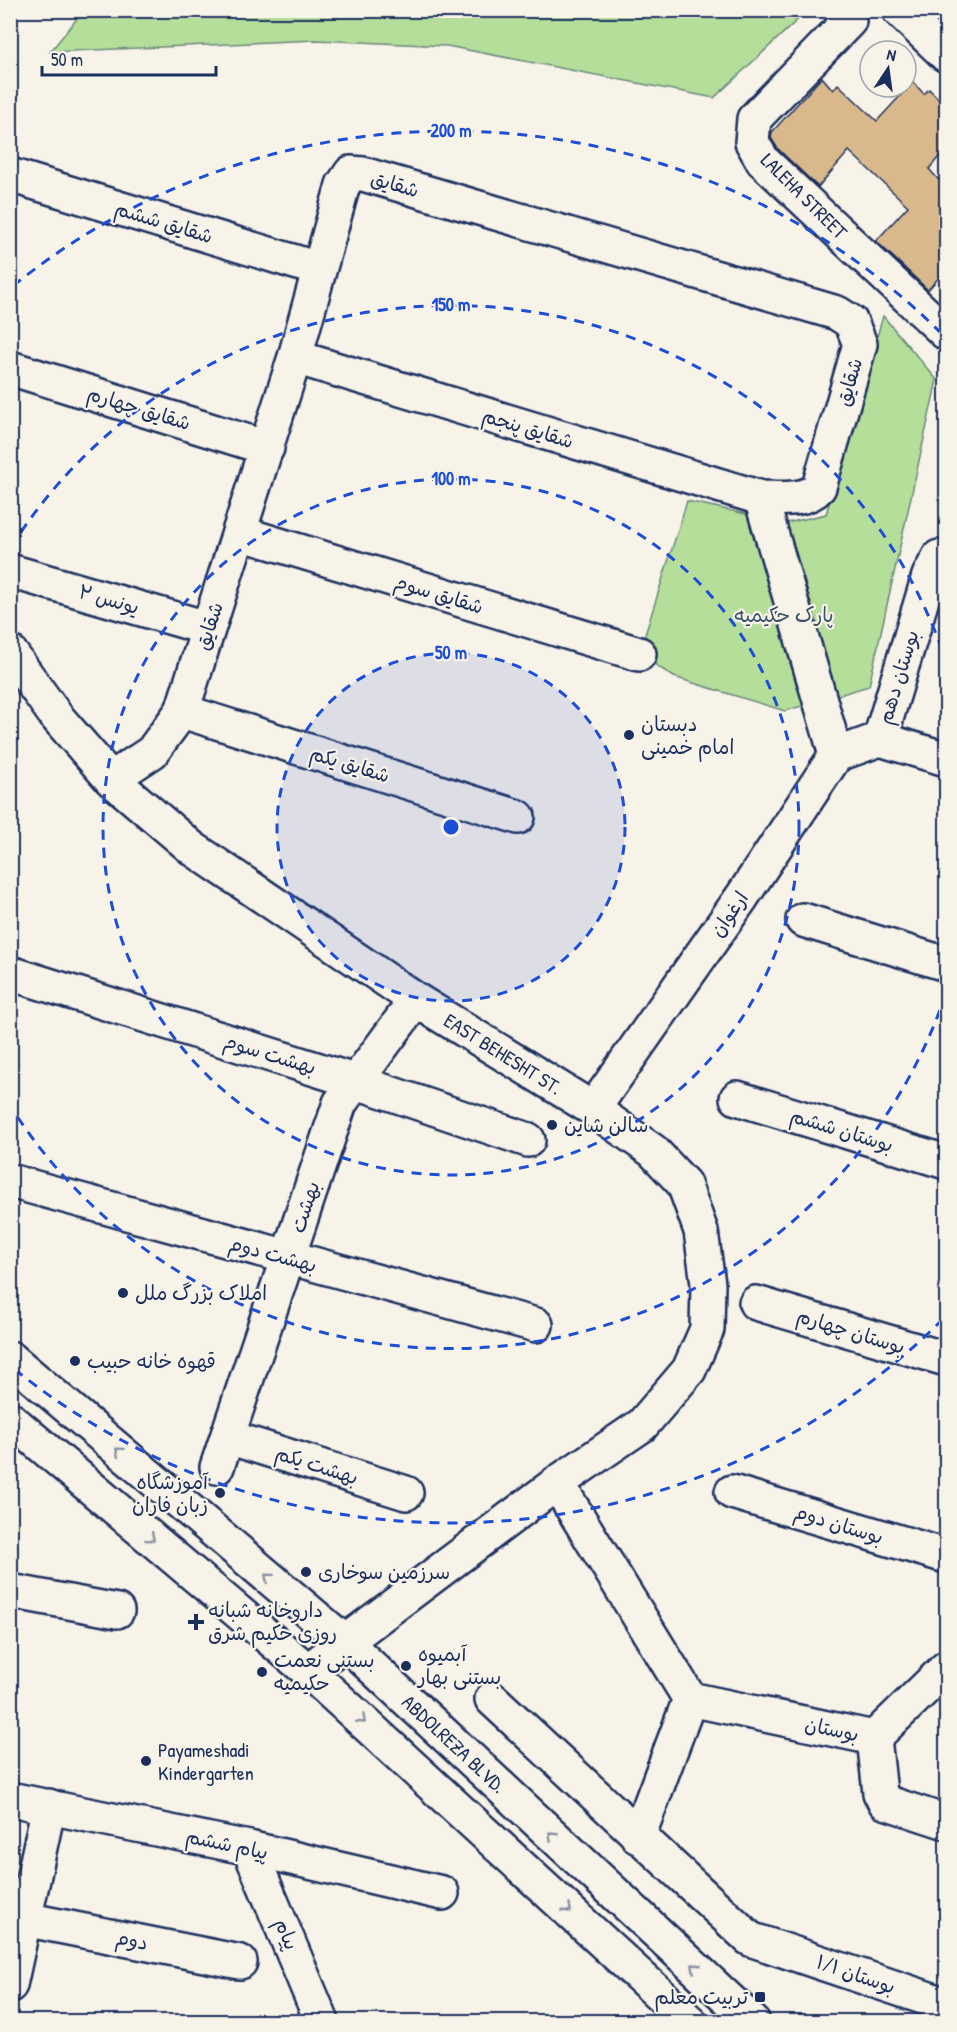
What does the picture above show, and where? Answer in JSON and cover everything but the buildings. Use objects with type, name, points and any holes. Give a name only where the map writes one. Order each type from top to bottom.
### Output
[{"type":"street","points":[[899,10],[946,55]]},
{"type":"street","name":"LALEHA STREET","points":[[849,21],[754,119],[752,141],[763,161],[946,333]]},
{"type":"street","name":"شقایق","points":[[111,779],[152,752],[182,711],[295,357],[343,184],[351,173],[837,313],[851,322],[860,344],[819,487],[808,496],[761,498]]},
{"type":"street","name":"شقایق ششم","points":[[10,175],[318,269]]},
{"type":"street","name":"شقایق پنجم","points":[[295,357],[761,498]]},
{"type":"street","name":"شقایق چهارم","points":[[10,368],[267,448]]},
{"type":"street","points":[[761,498],[836,755],[880,739]]},
{"type":"street","name":"شقایق سوم","points":[[240,533],[639,654]]},
{"type":"street","name":"بوستان دهم","points":[[946,556],[939,557],[929,576],[880,739],[946,759]]},
{"type":"street","name":"یونس ۲","points":[[10,571],[207,628]]},
{"type":"street","name":"EAST BEHESHT ST.","points":[[10,652],[56,716],[111,779],[192,848],[416,999],[592,1109],[653,1151],[684,1184],[701,1231],[708,1284],[707,1329],[689,1370],[642,1425],[557,1483],[309,1671]]},
{"type":"street","name":"شقایق یکم","points":[[182,711],[518,817]]},
{"type":"street","name":"ارغوان","points":[[592,1109],[742,897],[836,755]]},
{"type":"street","points":[[803,920],[946,964]]},
{"type":"street","name":"بهشت سوم","points":[[10,973],[354,1081],[528,1140]]},
{"type":"street","name":"بهشت","points":[[217,1467],[340,1102],[416,999]]},
{"type":"street","name":"بوستان ششم","points":[[737,1098],[946,1162]]},
{"type":"street","name":"بهشت دوم","points":[[10,1182],[536,1325]]},
{"type":"street","name":"بوستان چهارم","points":[[756,1303],[946,1359]]},
{"type":"street","name":"ABDOLREZA BLVD.","points":[[10,1358],[345,1642],[753,2022]]},
{"type":"street","points":[[10,1419],[309,1671],[690,2022]]},
{"type":"street","name":"بهشت یکم","points":[[228,1437],[406,1493]]},
{"type":"street","points":[[557,1483],[690,1699],[638,1837]]},
{"type":"street","name":"بوستان دوم","points":[[732,1492],[946,1556]]},
{"type":"street","points":[[10,1591],[117,1611]]},
{"type":"street","name":"بوستان","points":[[690,1699],[874,1738],[946,1668]]},
{"type":"street","name":"بوستان ۱/۱","points":[[492,1699],[750,1939],[932,2000]]},
{"type":"street","points":[[874,1738],[880,1792],[885,1802],[946,1822]]},
{"type":"street","name":"پیام ششم","points":[[10,1799],[249,1848],[442,1893]]},
{"type":"street","points":[[10,1985],[49,1806]]},
{"type":"street","name":"پیام","points":[[249,1848],[322,2022]]},
{"type":"street","name":"دوم","points":[[24,1919],[240,1962]]},
{"type":"green space","points":[[84,10],[807,11],[714,98],[447,46],[316,40],[50,52]]},
{"type":"green space","name":"پارک حکیمیه","points":[[883,316],[937,380],[869,686],[785,711],[674,677],[639,654],[687,501],[787,523],[826,514]]},
{"type":"place","name":"دبستان امام خمینی","points":[[629,735]]},
{"type":"place","name":"سالن شاین","points":[[552,1125]]},
{"type":"place","name":"املاک بزرگ ملل","points":[[123,1293]]},
{"type":"place","name":"قهوه خانه حبیب","points":[[75,1361]]},
{"type":"place","name":"آموزشگاه زبان فاران","points":[[220,1493]]},
{"type":"place","name":"سرزمین سوخاری","points":[[306,1572]]},
{"type":"place","name":"داروخانه شبانه روزی حکیم شرق","points":[[196,1622]]},
{"type":"place","name":"آبمیوه بستنی بهار","points":[[406,1666]]},
{"type":"place","name":"بستنی نعمت حکیمیه","points":[[262,1672]]},
{"type":"place","name":"Payameshadi Kindergarten","points":[[146,1761]]},
{"type":"place","name":"تربیت معلم","points":[[760,1997]]}]
